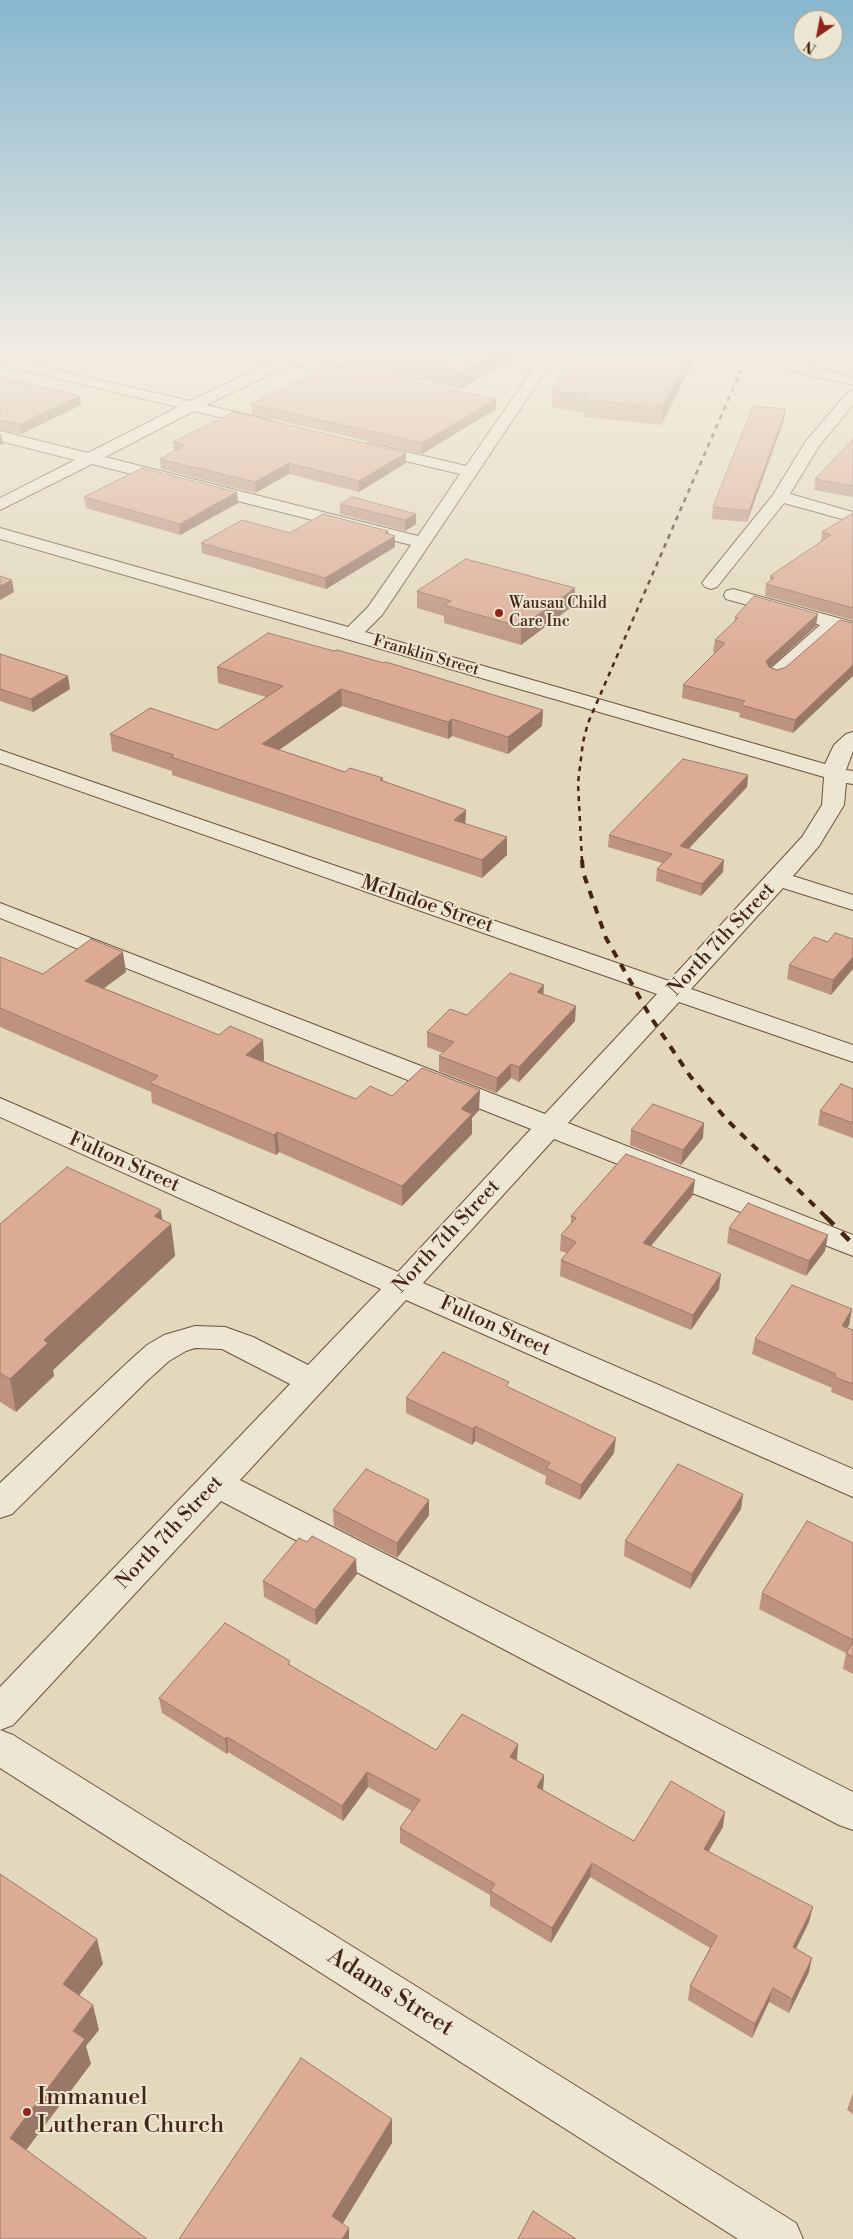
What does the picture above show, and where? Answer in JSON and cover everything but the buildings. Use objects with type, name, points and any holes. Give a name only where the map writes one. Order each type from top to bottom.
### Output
[{"type":"street","points":[[412,458],[470,472]]},
{"type":"street","points":[[351,635],[375,611],[478,458]]},
{"type":"street","points":[[711,583],[780,497],[803,458]]},
{"type":"street","points":[[0,505],[90,459],[422,542]]},
{"type":"street","points":[[780,497],[853,517]]},
{"type":"street","name":"Franklin Street","points":[[0,533],[844,776]]},
{"type":"street","points":[[734,595],[853,628]]},
{"type":"street","points":[[776,674],[834,623]]},
{"type":"street","name":"North 7th Street","points":[[0,1713],[402,1286],[778,879],[811,841],[833,805],[844,776],[842,750],[853,738]]},
{"type":"street","name":"McIndoe Street","points":[[4,762],[853,1054]]},
{"type":"street","points":[[778,879],[853,903]]},
{"type":"street","points":[[0,910],[853,1246]]},
{"type":"street","name":"Fulton Street","points":[[0,1107],[853,1484]]},
{"type":"street","points":[[0,1504],[158,1352],[175,1343],[195,1337],[224,1338],[242,1344],[312,1381]]},
{"type":"street","points":[[217,1483],[853,1812]]},
{"type":"street","name":"Adams Street","points":[[0,1747],[780,2239]]},
{"type":"railway","points":[[582,861],[578,783],[583,742],[588,723],[703,458]]},
{"type":"railway","points":[[582,860],[583,872],[606,938],[650,1016],[690,1076],[727,1120],[827,1218]]},
{"type":"railway","points":[[827,1218],[853,1244]]},
{"type":"place","name":"Wausau Child Care Inc","points":[[499,613]]},
{"type":"place","name":"Immanuel Lutheran Church","points":[[27,2112]]}]
